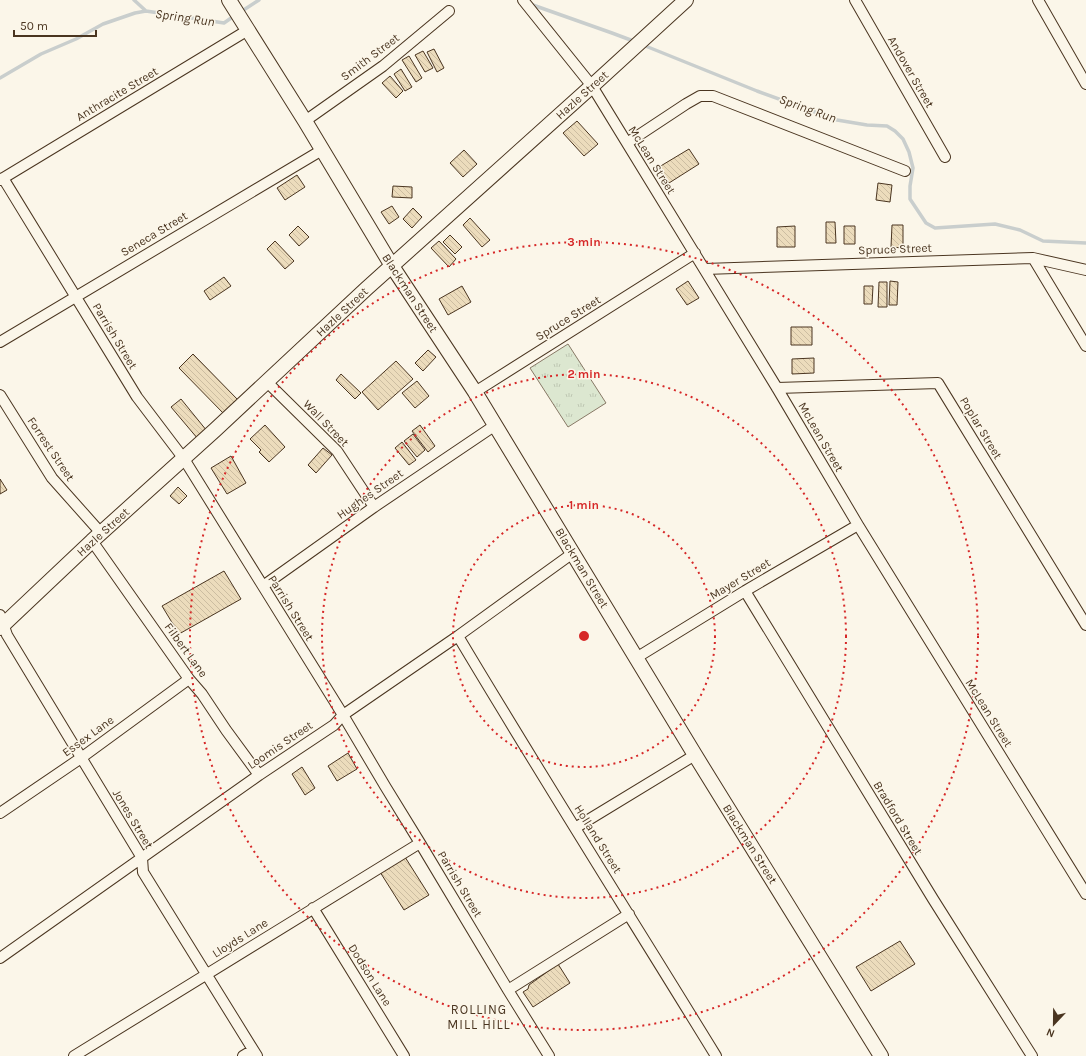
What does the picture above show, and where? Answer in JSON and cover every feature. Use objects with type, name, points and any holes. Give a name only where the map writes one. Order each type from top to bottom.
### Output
[{"type":"main road","name":"Hazle Street","points":[[1,622],[184,459],[366,289],[686,0]]},
{"type":"main road","name":"Blackman Street","points":[[234,9],[305,121],[392,266],[474,392],[695,755],[881,1056]]},
{"type":"street","name":"Andover Street","points":[[855,0],[945,157]]},
{"type":"street","points":[[1038,0],[1086,84]]},
{"type":"street","name":"McLean Street","points":[[525,3],[592,86],[777,388],[858,525],[1082,878],[1086,894]]},
{"type":"street","name":"Smith Street","points":[[305,121],[383,66],[449,11]]},
{"type":"street","name":"Anthracite Street","points":[[2,179],[248,30]]},
{"type":"street","points":[[627,142],[696,98],[700,96],[713,96],[905,171]]},
{"type":"street","name":"Seneca Street","points":[[0,342],[322,150]]},
{"type":"street","name":"Parrish Street","points":[[2,179],[76,296],[137,397],[184,459],[343,715],[549,1056]]},
{"type":"street","name":"Spruce Street","points":[[474,392],[695,253]]},
{"type":"street","points":[[1033,258],[1086,346]]},
{"type":"street","name":"Spruce Street","points":[[704,269],[1033,258],[1086,270]]},
{"type":"street","name":"Wall Street","points":[[267,382],[337,451],[374,507]]},
{"type":"street","name":"Poplar Street","points":[[777,388],[938,383],[1086,625]]},
{"type":"street","name":"Forrest Street","points":[[0,395],[52,478],[96,537]]},
{"type":"street","name":"Hughes Street","points":[[262,586],[374,507],[494,426]]},
{"type":"street","name":"Mayer Street","points":[[636,658],[745,591],[858,525]]},
{"type":"street","name":"Filbert Lane","points":[[96,537],[189,679],[202,694],[259,775]]},
{"type":"street","name":"Loomis Street","points":[[0,958],[259,775],[334,725],[343,715],[458,636],[573,553]]},
{"type":"street","name":"Bradford Street","points":[[745,591],[933,898],[1032,1056]]},
{"type":"street","name":"Jones Street","points":[[1,622],[7,636],[142,858],[143,872],[255,1053]]},
{"type":"street","name":"Holland Street","points":[[458,636],[504,714],[716,1056]]},
{"type":"street","name":"Essex Lane","points":[[0,813],[80,758],[189,679]]},
{"type":"street","points":[[576,828],[695,755]]},
{"type":"street","name":"Lloyds Lane","points":[[74,1056],[420,843]]},
{"type":"street","name":"Dodson Lane","points":[[313,908],[404,1056]]},
{"type":"street","points":[[508,990],[629,914]]},
{"type":"street","points":[[243,1056],[255,1053]]},
{"type":"green space","points":[[568,344],[606,403],[568,427],[530,368]]},
{"type":"building","points":[[434,49],[444,68],[437,72],[427,52]]},
{"type":"building","points":[[423,51],[433,68],[425,72],[415,55]]},
{"type":"building","points":[[409,56],[422,78],[416,82],[402,60]]},
{"type":"building","points":[[401,69],[412,87],[405,91],[394,74]]},
{"type":"building","points":[[390,76],[403,91],[396,98],[382,83]]},
{"type":"building","points":[[577,121],[598,144],[584,156],[563,133]]},
{"type":"building","points":[[689,149],[699,164],[669,183],[659,167]]},
{"type":"building","points":[[464,150],[477,164],[463,177],[450,163]]},
{"type":"building","points":[[297,175],[305,187],[285,200],[277,188]]},
{"type":"building","points":[[878,183],[892,185],[890,202],[876,200]]},
{"type":"building","points":[[393,186],[412,187],[412,198],[392,197]]},
{"type":"building","points":[[392,206],[399,217],[389,224],[381,212]]},
{"type":"building","points":[[413,208],[422,217],[412,228],[403,219]]},
{"type":"building","points":[[470,218],[490,240],[482,247],[463,225]]},
{"type":"building","points":[[826,222],[835,222],[836,243],[826,243]]},
{"type":"building","points":[[892,225],[903,225],[903,248],[891,247]]},
{"type":"building","points":[[298,226],[309,237],[299,246],[289,235]]},
{"type":"building","points":[[795,226],[795,247],[777,247],[777,227]]},
{"type":"building","points":[[844,226],[855,226],[855,244],[844,244]]},
{"type":"building","points":[[450,235],[462,247],[455,254],[443,242]]},
{"type":"building","points":[[275,241],[294,261],[285,269],[267,249]]},
{"type":"building","points":[[439,241],[456,259],[449,267],[431,248]]},
{"type":"building","points":[[224,277],[231,286],[210,300],[204,291]]},
{"type":"building","points":[[688,281],[699,298],[687,305],[676,289]]},
{"type":"building","points":[[890,281],[898,282],[897,305],[889,305]]},
{"type":"building","points":[[879,282],[887,282],[887,307],[878,307]]},
{"type":"building","points":[[462,286],[471,302],[448,315],[439,299]]},
{"type":"building","points":[[864,286],[873,286],[872,304],[864,304]]},
{"type":"building","points":[[791,327],[812,327],[812,345],[791,345]]},
{"type":"building","points":[[428,350],[436,357],[423,371],[415,363]]},
{"type":"building","points":[[193,354],[239,401],[225,415],[179,368]]},
{"type":"building","points":[[814,358],[814,373],[792,374],[792,359]]},
{"type":"building","points":[[396,361],[413,379],[378,410],[362,392]]},
{"type":"building","points":[[341,374],[361,393],[355,399],[336,380]]},
{"type":"building","points":[[417,381],[429,396],[415,408],[402,393]]},
{"type":"building","points":[[181,399],[207,431],[198,439],[171,407]]},
{"type":"building","points":[[265,425],[285,447],[269,462],[259,452],[261,450],[250,439]]},
{"type":"building","points":[[420,425],[435,446],[428,452],[412,431]]},
{"type":"building","points":[[413,434],[425,450],[417,457],[404,441]]},
{"type":"building","points":[[402,442],[416,460],[409,465],[395,448]]},
{"type":"building","points":[[323,448],[332,455],[316,473],[308,465]]},
{"type":"building","points":[[231,456],[246,483],[227,494],[211,468]]},
{"type":"building","points":[[0,479],[7,490],[0,494]]},
{"type":"building","points":[[178,487],[187,496],[179,504],[170,496]]},
{"type":"building","points":[[224,571],[241,599],[179,634],[162,606]]},
{"type":"building","points":[[348,753],[357,769],[337,781],[328,766]]},
{"type":"building","points":[[302,767],[315,788],[305,795],[292,774]]},
{"type":"building","points":[[405,857],[429,895],[404,910],[380,872]]},
{"type":"building","points":[[900,941],[915,964],[871,991],[856,967]]},
{"type":"building","points":[[558,964],[570,983],[533,1007],[523,992],[528,989],[529,985]]},
{"type":"waterway","points":[[134,0],[146,11]]},
{"type":"waterway","name":"Spring Run","points":[[239,13],[259,0]]},
{"type":"waterway","name":"Spring Run","points":[[530,4],[636,42]]},
{"type":"waterway","name":"Spring Run","points":[[0,78],[41,54],[76,39],[103,24],[135,13],[146,11],[224,23],[234,16]]},
{"type":"waterway","name":"Spring Run","points":[[643,45],[757,91],[837,120],[867,125],[887,126],[895,131],[903,139],[909,152],[913,168],[910,186],[910,199],[926,223],[935,228],[995,224],[1020,230],[1043,241],[1086,243]]},
{"type":"district","name":"ROLLING MILL HILL","points":[[479,1016]]}]
